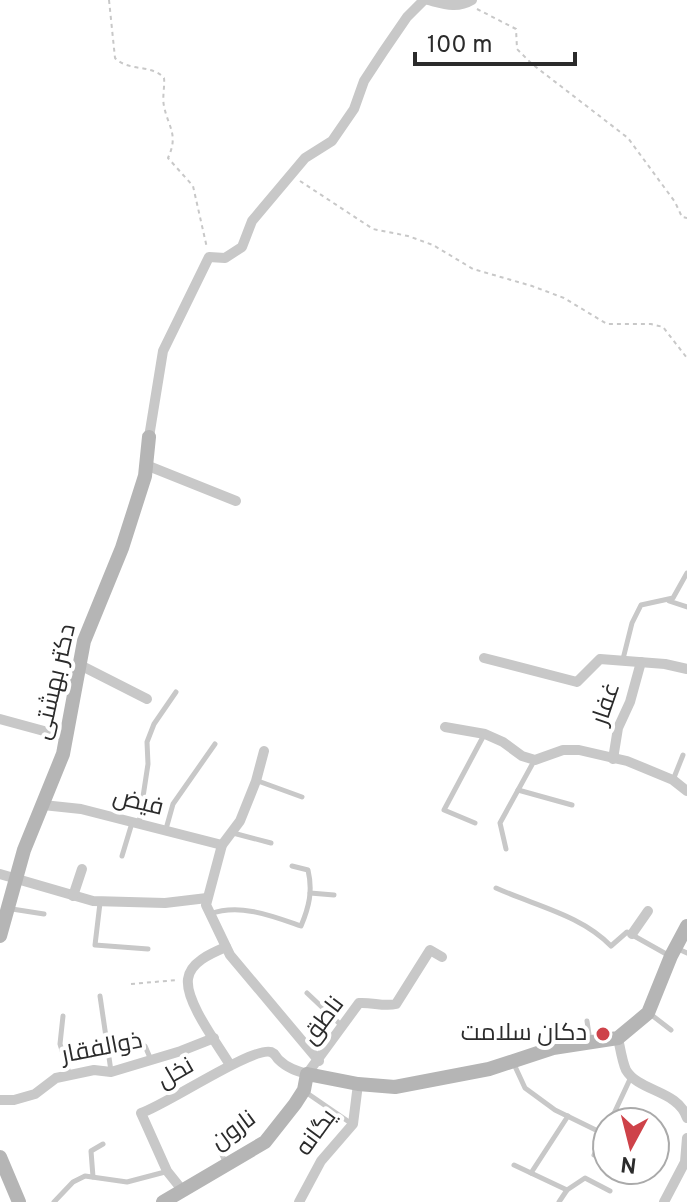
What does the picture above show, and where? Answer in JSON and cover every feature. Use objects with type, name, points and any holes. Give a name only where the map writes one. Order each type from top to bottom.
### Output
[{"type":"street","points":[[149,437],[163,351],[209,257],[225,258],[242,247],[252,221],[305,158],[332,141],[354,109],[364,81],[407,17],[426,0],[448,5],[468,3]]},
{"type":"street","name":"دکتر بهشتی","points":[[0,936],[16,877],[63,754],[84,641],[122,548],[145,476],[149,437]]},
{"type":"street","points":[[146,465],[236,501]]},
{"type":"street","points":[[484,658],[577,682],[600,659],[623,659],[687,669]]},
{"type":"street","name":"غفار","points":[[613,759],[618,728],[641,662]]},
{"type":"street","points":[[80,665],[147,699]]},
{"type":"street","points":[[0,719],[66,737]]},
{"type":"street","points":[[445,727],[485,734],[522,756],[535,760],[563,750],[579,750],[627,761],[673,780],[687,791]]},
{"type":"street","points":[[264,751],[256,781],[232,833],[222,845],[206,905],[226,947],[319,1061]]},
{"type":"street","name":"فیض","points":[[43,805],[81,809],[222,845]]},
{"type":"street","points":[[73,896],[82,869]]},
{"type":"street","points":[[0,874],[100,902],[165,903],[207,898]]},
{"type":"street","points":[[632,934],[648,911]]},
{"type":"street","points":[[307,1074],[358,1084],[395,1087],[489,1069],[553,1048],[618,1038],[648,1013],[678,952],[687,926]]},
{"type":"street","points":[[226,947],[208,955],[194,967],[188,979],[193,1002],[230,1065]]},
{"type":"street","name":"ناطق","points":[[307,1074],[359,1003],[396,1004],[430,950],[442,957]]},
{"type":"street","name":"ذوالفقار","points":[[0,1100],[35,1094],[56,1078],[94,1070],[111,1072],[214,1038]]},
{"type":"street","points":[[618,1038],[626,1069],[632,1076],[681,1105],[686,1113]]},
{"type":"street","name":"نخل","points":[[182,1196],[141,1113],[166,1103],[230,1065],[263,1051],[273,1052],[293,1070],[307,1074]]},
{"type":"street","name":"نارون","points":[[163,1202],[182,1196],[265,1142],[304,1090],[307,1074]]},
{"type":"street","name":"یگانه","points":[[299,1202],[321,1161],[353,1124],[358,1084]]},
{"type":"street","points":[[664,1202],[686,1162],[687,1138]]},
{"type":"street","points":[[0,1157],[19,1202]]},
{"type":"lane","points":[[623,659],[632,623],[641,605],[673,598],[687,573]]},
{"type":"lane","points":[[664,599],[687,607]]},
{"type":"lane","points":[[122,856],[136,823],[148,764],[147,742],[154,724],[176,692]]},
{"type":"lane","points":[[475,823],[444,810],[485,734]]},
{"type":"lane","points":[[165,830],[173,804],[215,744]]},
{"type":"lane","points":[[673,780],[683,755]]},
{"type":"lane","points":[[506,849],[500,823],[535,760]]},
{"type":"lane","points":[[256,781],[302,797]]},
{"type":"lane","points":[[518,790],[572,805]]},
{"type":"lane","points":[[232,833],[271,843]]},
{"type":"lane","points":[[210,914],[244,909],[301,926],[310,893],[308,870],[292,866]]},
{"type":"lane","points":[[496,888],[579,921],[596,930],[611,946],[627,932],[678,952]]},
{"type":"lane","points":[[310,893],[334,895]]},
{"type":"lane","points":[[100,902],[95,945],[148,949]]},
{"type":"lane","points":[[7,909],[44,914]]},
{"type":"lane","points":[[307,993],[343,1026]]},
{"type":"lane","points":[[100,996],[111,1072]]},
{"type":"lane","points":[[648,1013],[671,1030]]},
{"type":"lane","points":[[63,1016],[60,1044],[70,1074]]},
{"type":"lane","points":[[587,1021],[591,1042]]},
{"type":"lane","points":[[145,1046],[151,1061]]},
{"type":"lane","points":[[513,1061],[525,1088],[568,1116],[591,1123]]},
{"type":"lane","points":[[618,1106],[632,1076]]},
{"type":"lane","points":[[304,1090],[353,1124]]},
{"type":"lane","points":[[531,1173],[568,1116]]},
{"type":"lane","points":[[216,1141],[226,1165]]},
{"type":"lane","points":[[93,1177],[91,1151],[103,1144]]},
{"type":"lane","points":[[514,1165],[567,1190]]},
{"type":"lane","points":[[54,1202],[73,1182],[85,1176],[127,1182],[167,1171]]},
{"type":"lane","points":[[559,1202],[567,1190],[585,1178],[610,1191]]},
{"type":"path","points":[[109,0],[115,58],[128,67],[159,72],[164,78],[163,105],[174,144],[168,158],[193,186],[209,257]]},
{"type":"path","points":[[468,3],[516,29],[517,49],[532,64],[628,138],[675,202],[682,217],[687,218]]},
{"type":"path","points":[[292,176],[373,229],[433,245],[473,269],[564,298],[607,324],[663,327],[687,358]]},
{"type":"path","points":[[131,984],[188,979]]},
{"type":"place","name":"دکان سلامت","points":[[603,1034]]}]
